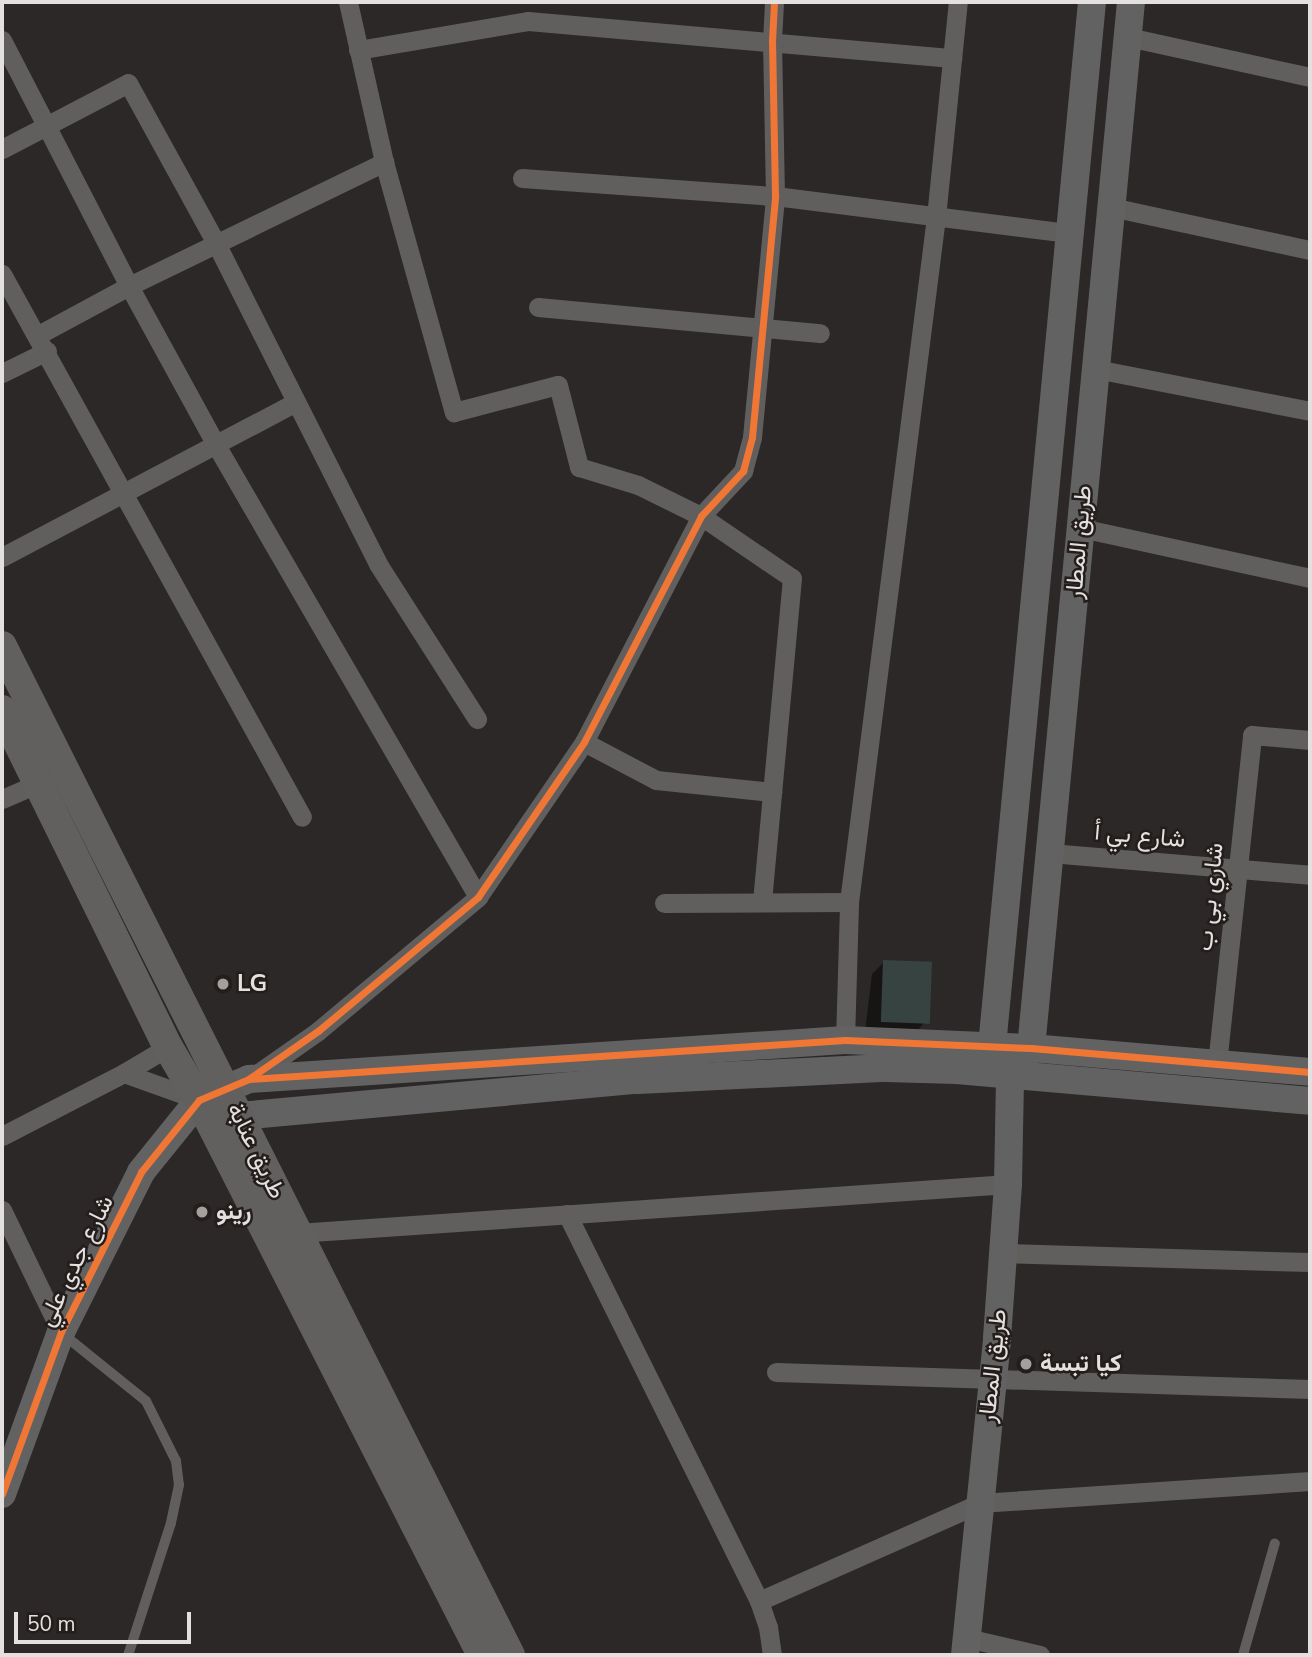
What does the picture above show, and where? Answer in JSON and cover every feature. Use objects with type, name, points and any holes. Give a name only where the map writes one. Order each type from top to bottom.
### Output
[{"type":"main road","name":"طريق المطار","points":[[992,1046],[1091,2]]},
{"type":"main road","name":"طريق المطار","points":[[1031,1048],[1131,2]]},
{"type":"main road","name":"طريق عنابة","points":[[2,646],[510,1655]]},
{"type":"main road","name":"طريق عنابة","points":[[2,710],[168,1047],[225,1089],[482,1655]]},
{"type":"main road","points":[[225,1089],[845,1040],[1031,1048],[1310,1072]]},
{"type":"main road","points":[[992,1046],[1010,1076]]},
{"type":"main road","points":[[1010,1076],[1031,1048]]},
{"type":"main road","points":[[239,1116],[638,1080],[886,1068],[957,1070],[1310,1101]]},
{"type":"main road","name":"طريق المطار","points":[[966,1647],[1003,1253],[1008,1184],[1010,1076]]},
{"type":"main road","name":"شارع جدي علي","points":[[2,1494],[61,1332],[141,1172],[225,1089]]},
{"type":"street","points":[[348,2],[384,162],[454,412],[558,385],[579,467],[638,485],[701,516],[792,578],[762,901]]},
{"type":"street","points":[[124,1073],[225,1089],[318,1031],[478,897],[584,741],[701,516],[743,471],[752,436],[775,196],[772,41],[775,2]]},
{"type":"street","points":[[845,1040],[849,902],[936,217],[958,2]]},
{"type":"street","points":[[358,50],[526,11],[772,41],[952,58]]},
{"type":"street","points":[[1128,37],[1310,77]]},
{"type":"street","points":[[2,40],[128,286],[216,445],[478,897]]},
{"type":"street","points":[[2,149],[128,83],[216,243],[378,564],[477,719]]},
{"type":"street","points":[[2,373],[128,286],[384,162]]},
{"type":"street","points":[[522,178],[775,196],[1069,233]]},
{"type":"street","points":[[1111,206],[1310,250]]},
{"type":"street","points":[[2,274],[302,817]]},
{"type":"street","points":[[538,307],[820,333]]},
{"type":"street","points":[[1096,369],[1310,411]]},
{"type":"street","points":[[2,557],[296,402]]},
{"type":"street","points":[[1081,527],[1310,578]]},
{"type":"street","name":"شاري بي ب","points":[[1217,1064],[1252,734],[1310,740]]},
{"type":"street","points":[[584,741],[656,780],[772,792]]},
{"type":"street","points":[[2,799],[39,783]]},
{"type":"street","name":"شارع بي أ","points":[[1050,853],[1310,875]]},
{"type":"street","points":[[664,903],[849,902]]},
{"type":"street","points":[[2,1136],[124,1073],[168,1047]]},
{"type":"street","points":[[297,1233],[1008,1184]]},
{"type":"street","points":[[2,1210],[61,1332]]},
{"type":"street","points":[[567,1214],[759,1601],[768,1627],[772,1655]]},
{"type":"street","points":[[1003,1253],[1310,1262]]},
{"type":"street","points":[[776,1372],[1310,1389]]},
{"type":"street","points":[[759,1601],[979,1503],[1310,1481]]},
{"type":"street","points":[[966,1647],[1040,1655]]},
{"type":"lane","points":[[61,1332],[146,1401],[176,1461],[179,1486],[171,1523],[128,1655]]},
{"type":"lane","points":[[1242,1655],[1275,1543]]},
{"type":"building","points":[[883,960],[932,962],[930,1024],[881,1022]]},
{"type":"cycle path","points":[[250,1078],[318,1031],[478,897],[584,742],[701,516],[743,471],[752,437],[775,196],[772,41],[774,2]]},
{"type":"cycle path","points":[[2,1494],[61,1332],[141,1172],[199,1100],[249,1079],[845,1040],[1031,1048],[1310,1072]]},
{"type":"place","name":"LG","points":[[223,984]]},
{"type":"place","name":"رينو","points":[[202,1212]]},
{"type":"place","name":"كيا تبسة","points":[[1026,1364]]}]
